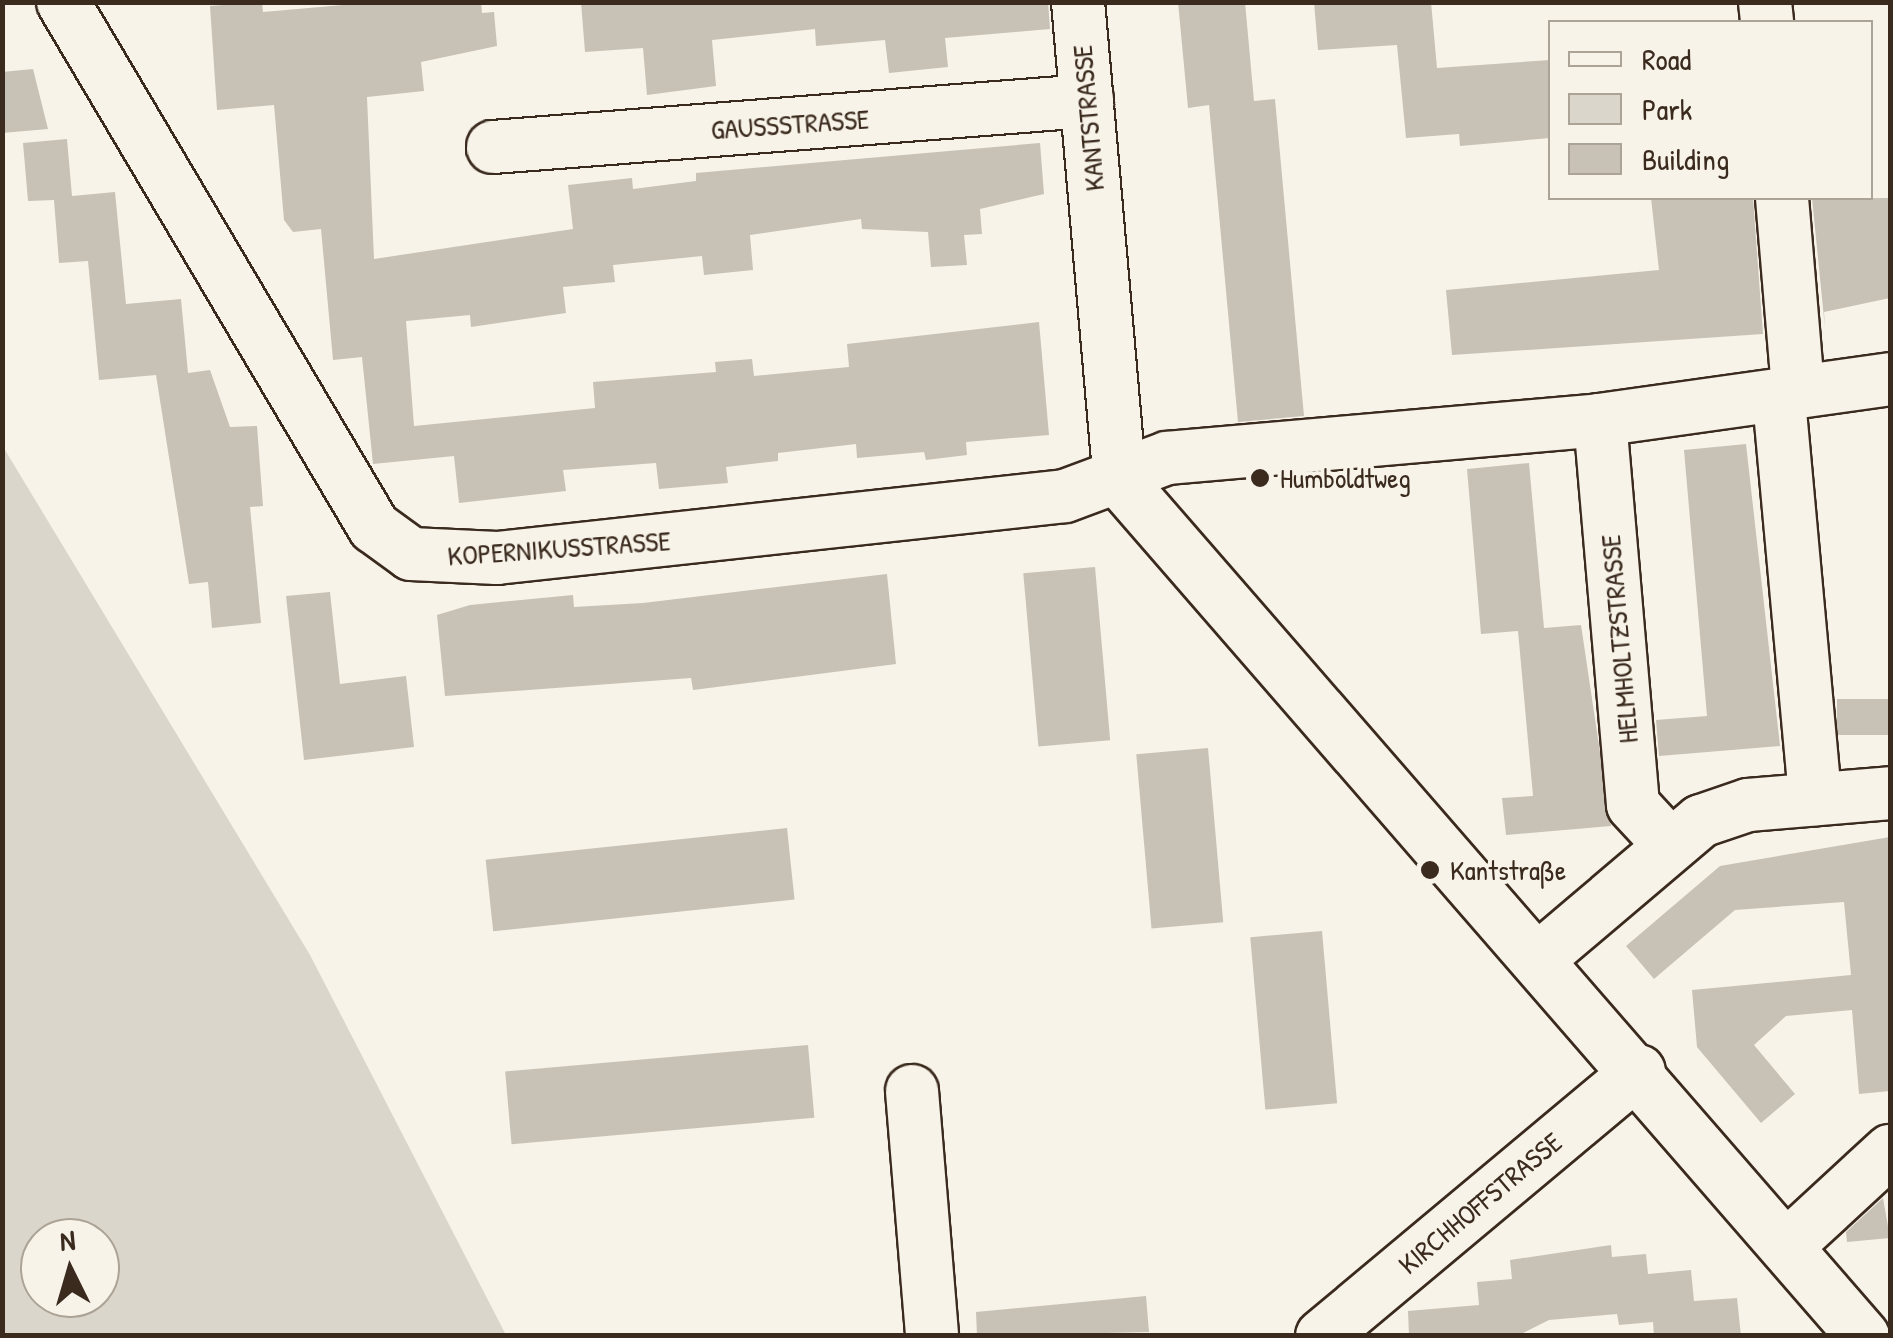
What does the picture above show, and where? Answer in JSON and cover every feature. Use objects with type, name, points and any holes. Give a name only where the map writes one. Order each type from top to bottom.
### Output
[{"type":"street","name":"KOPERNIKUSSTRASSE","points":[[64,2],[388,544],[446,559],[497,558],[1065,496],[1120,481]]},
{"type":"street","name":"KANTSTRASSE","points":[[1078,2],[1120,481]]},
{"type":"street","name":"GAUSSSTRASSE","points":[[493,147],[1087,100]]},
{"type":"street","points":[[1782,200],[1788,394],[1815,799]]},
{"type":"street","points":[[1863,1336],[1639,1071],[1537,960],[1120,481],[1168,458],[1600,420],[1890,379]]},
{"type":"street","name":"HELMHOLTZSTRASSE","points":[[1600,420],[1633,805],[1670,845]]},
{"type":"street","points":[[1537,960],[1670,845],[1721,812],[1890,793]]},
{"type":"street","name":"KIRCHHOFFSTRASSE","points":[[1322,1336],[1639,1071]]},
{"type":"street","points":[[912,1091],[932,1336]]},
{"type":"street","points":[[1788,1245],[1890,1151]]},
{"type":"green space","points":[[2,445],[310,955],[506,1335],[3,1335]]},
{"type":"building","points":[[262,2],[263,12],[377,2],[481,2],[482,13],[494,12],[497,46],[421,62],[424,91],[367,97],[374,259],[573,229],[568,185],[632,178],[633,189],[696,181],[696,173],[1040,143],[1044,194],[980,209],[982,234],[964,235],[967,265],[931,267],[928,232],[862,229],[861,219],[750,235],[753,270],[704,275],[702,256],[613,265],[615,282],[563,287],[566,313],[471,327],[470,315],[406,321],[414,426],[595,408],[593,382],[716,372],[715,362],[752,359],[754,376],[849,367],[847,344],[1039,322],[1049,435],[966,442],[967,455],[926,460],[924,452],[857,458],[856,444],[778,453],[778,461],[726,467],[728,483],[659,489],[656,463],[563,470],[566,491],[459,503],[454,456],[373,464],[362,357],[333,360],[321,229],[293,232],[284,220],[274,105],[217,110],[210,6]]},
{"type":"building","points":[[581,2],[1048,2],[1050,29],[945,38],[948,67],[889,73],[885,40],[816,46],[815,29],[712,40],[716,86],[647,95],[643,48],[585,52]]},
{"type":"building","points":[[1178,2],[1245,2],[1254,101],[1275,99],[1304,416],[1238,422],[1209,105],[1188,108]]},
{"type":"building","points":[[1314,2],[1431,2],[1437,68],[1548,60],[1548,138],[1460,146],[1459,134],[1406,138],[1397,45],[1318,50]]},
{"type":"building","points":[[33,69],[48,129],[2,133],[2,72]]},
{"type":"building","points":[[67,139],[72,196],[115,192],[126,304],[181,299],[188,373],[210,370],[230,427],[257,426],[263,506],[250,507],[261,623],[212,628],[208,582],[189,584],[156,375],[99,380],[88,261],[59,263],[54,200],[28,201],[23,143]]},
{"type":"building","points":[[1890,198],[1890,298],[1824,312],[1825,328],[1812,200]]},
{"type":"building","points":[[1651,200],[1753,200],[1763,334],[1452,355],[1446,290],[1659,270]]},
{"type":"building","points":[[1746,444],[1780,746],[1659,756],[1656,720],[1707,716],[1684,450]]},
{"type":"building","points":[[1529,463],[1544,628],[1581,625],[1611,826],[1506,835],[1502,798],[1533,796],[1518,631],[1481,634],[1467,469]]},
{"type":"building","points":[[1095,567],[1110,740],[1038,747],[1023,573]]},
{"type":"building","points":[[887,574],[896,664],[693,690],[691,678],[445,696],[437,615],[470,605],[573,595],[574,607],[643,603]]},
{"type":"building","points":[[330,592],[340,684],[406,676],[414,747],[304,760],[286,596]]},
{"type":"building","points":[[1837,699],[1890,699],[1890,735],[1837,735]]},
{"type":"building","points":[[1208,748],[1223,922],[1152,929],[1136,754]]},
{"type":"building","points":[[787,828],[795,900],[493,931],[486,860]]},
{"type":"building","points":[[1890,837],[1890,1091],[1859,1094],[1852,1010],[1786,1016],[1754,1045],[1795,1094],[1761,1123],[1697,1047],[1692,990],[1851,975],[1844,902],[1735,910],[1654,979],[1626,946],[1720,866]]},
{"type":"building","points":[[1322,931],[1337,1103],[1265,1110],[1250,937]]},
{"type":"building","points":[[808,1045],[814,1118],[512,1144],[505,1071]]},
{"type":"building","points":[[1883,1198],[1890,1238],[1847,1242],[1846,1232]]},
{"type":"building","points":[[1611,1245],[1612,1257],[1646,1254],[1648,1274],[1691,1270],[1694,1301],[1737,1298],[1741,1336],[1654,1336],[1653,1322],[1619,1325],[1617,1314],[1549,1320],[1517,1336],[1409,1336],[1408,1311],[1479,1305],[1477,1282],[1512,1279],[1510,1260]]},
{"type":"building","points":[[1146,1296],[1149,1332],[977,1336],[976,1312]]},
{"type":"place","name":"Humboldtweg","points":[[1260,478]]},
{"type":"place","name":"Kantstraße","points":[[1430,870]]}]
